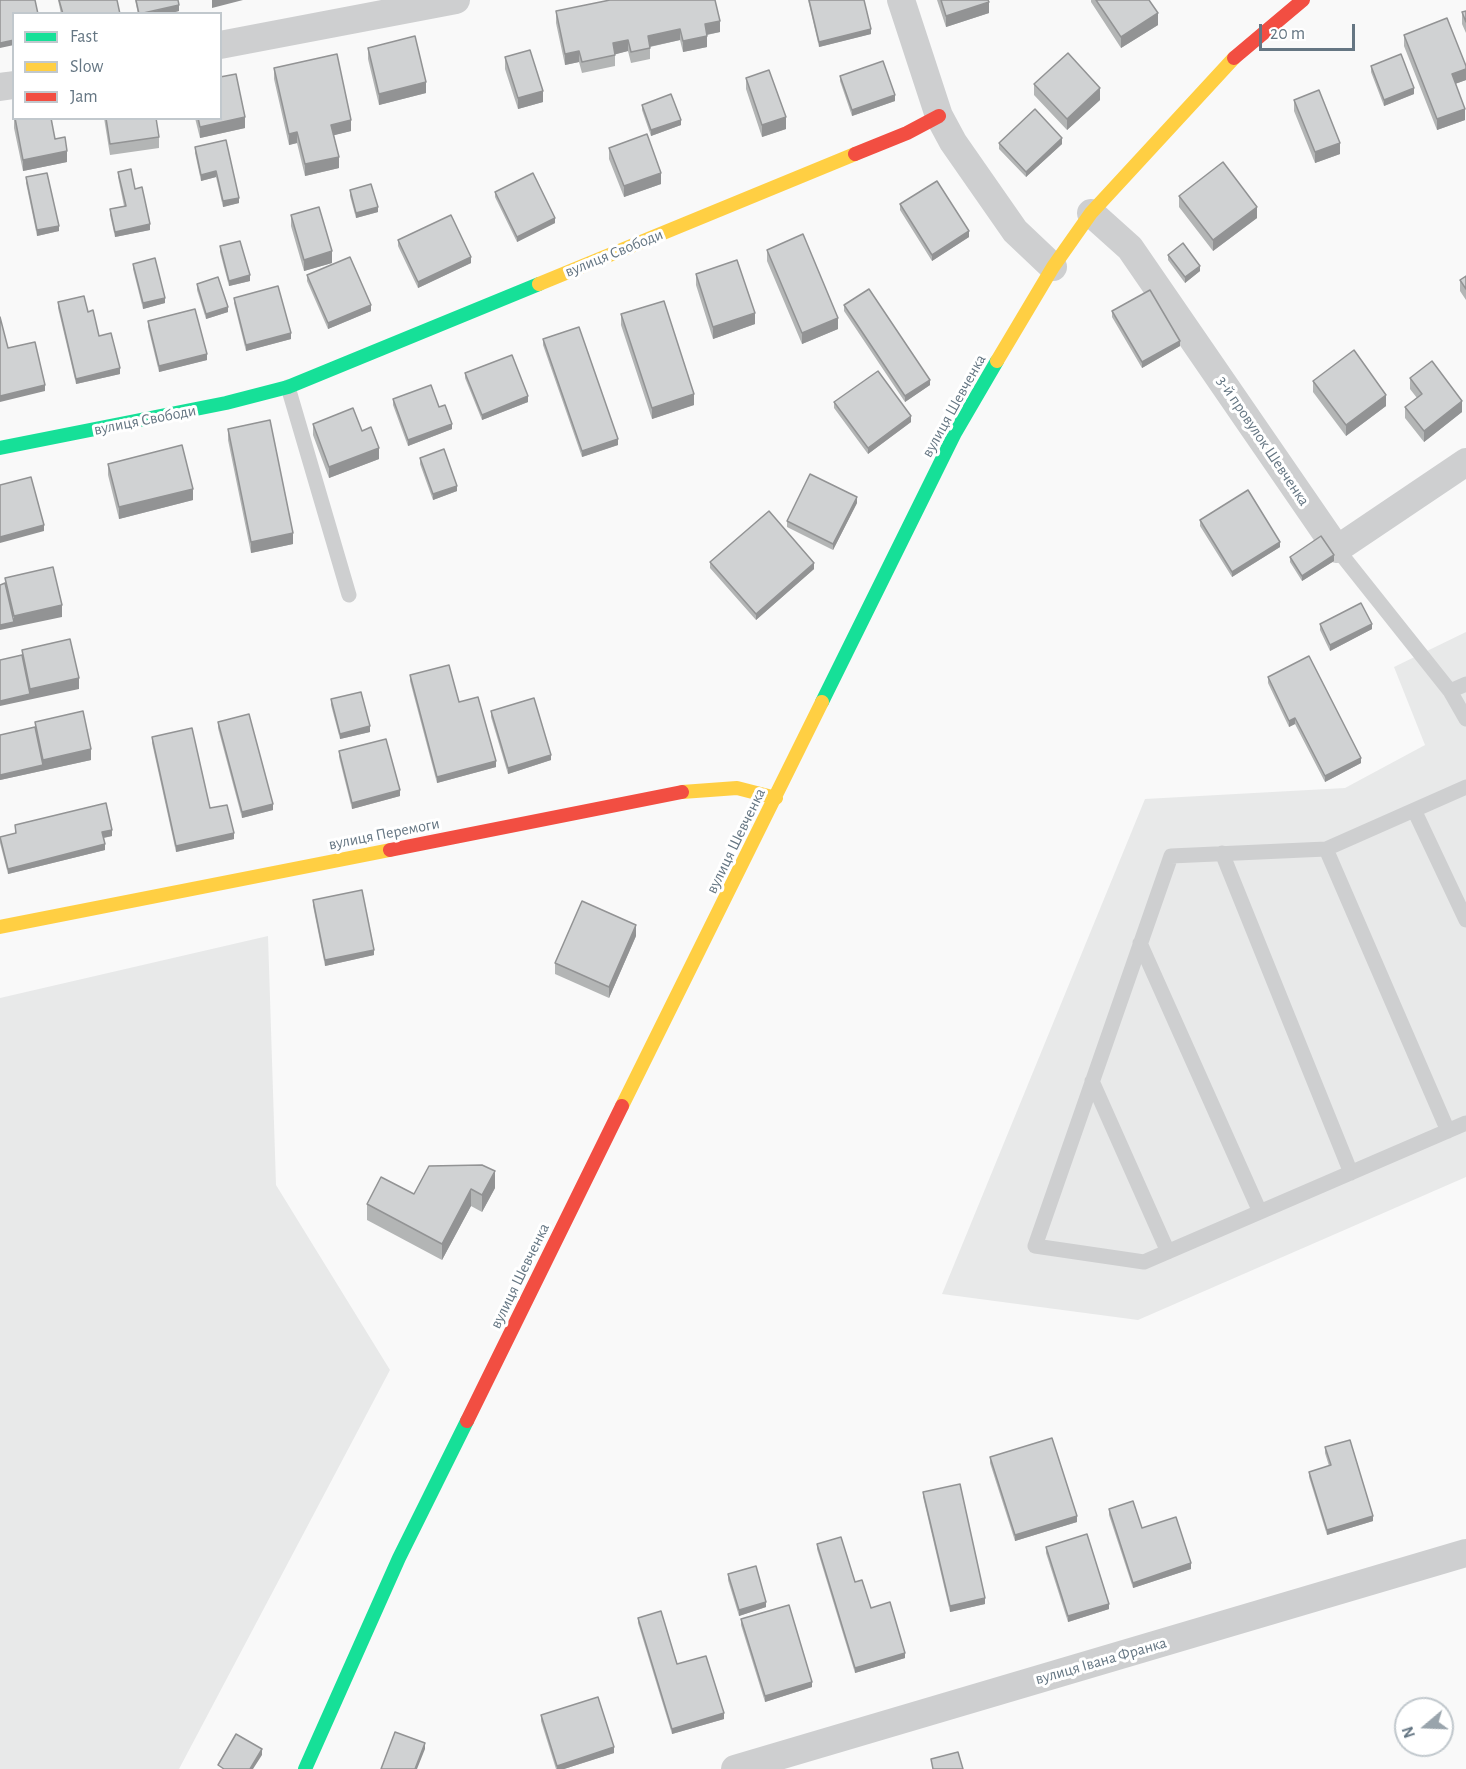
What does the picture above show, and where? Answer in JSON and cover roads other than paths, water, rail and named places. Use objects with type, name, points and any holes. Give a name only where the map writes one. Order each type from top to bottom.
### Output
[{"type":"main road","name":"вулиця Шевченка","points":[[305,1769],[399,1558],[955,433],[1053,267],[1091,213],[1221,69],[1303,0]]},
{"type":"main road","name":"вулиця Свободи","points":[[0,448],[226,403],[288,387],[907,133],[939,116]]},
{"type":"main road","name":"вулиця Перемоги","points":[[0,927],[695,789],[737,788],[776,798]]},
{"type":"street","points":[[222,45],[456,0]]},
{"type":"street","points":[[901,0],[939,116],[953,142],[1015,231],[1053,267]]},
{"type":"street","name":"3-й провулок Шевченка","points":[[1091,213],[1130,248],[1337,549]]},
{"type":"street","points":[[1337,549],[1466,462]]},
{"type":"street","name":"вулиця Івана Франка","points":[[735,1769],[1466,1553]]},
{"type":"lane","points":[[288,387],[349,595]]},
{"type":"lane","points":[[1337,549],[1450,691],[1466,719]]},
{"type":"lane","points":[[1450,691],[1466,684]]},
{"type":"lane","points":[[1466,787],[1415,812],[1326,849],[1171,856],[1035,1246],[1144,1262],[1466,1123]]},
{"type":"lane","points":[[1415,812],[1466,920]]},
{"type":"lane","points":[[1326,849],[1448,1131]]},
{"type":"lane","points":[[1222,854],[1351,1173]]},
{"type":"lane","points":[[1140,944],[1260,1212]]},
{"type":"lane","points":[[1092,1081],[1168,1252]]}]
